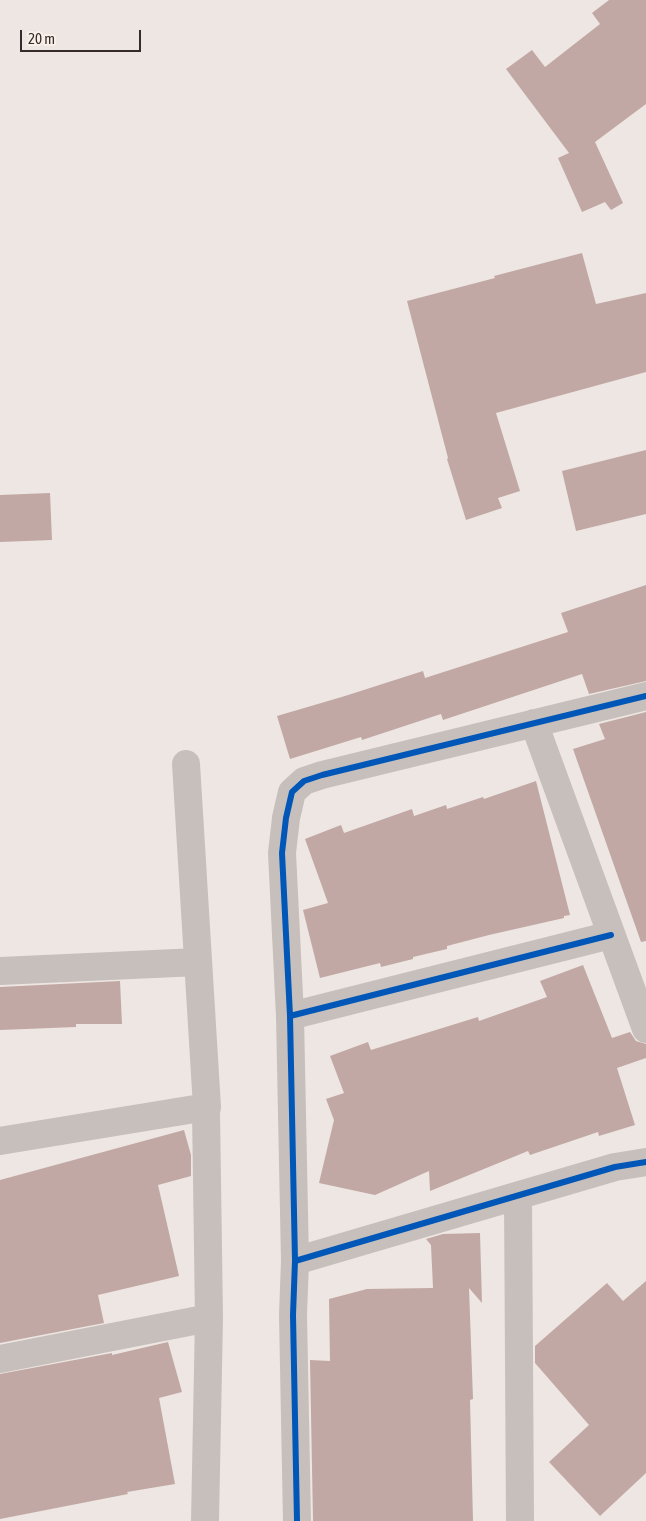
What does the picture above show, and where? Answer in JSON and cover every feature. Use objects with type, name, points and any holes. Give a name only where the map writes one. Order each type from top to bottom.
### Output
[{"type":"street","points":[[297,1521],[293,1315],[295,1261],[290,1016],[282,853],[286,818],[292,792],[304,780],[646,696]]},
{"type":"street","points":[[534,722],[646,1030]]},
{"type":"street","points":[[186,764],[207,1107],[210,1318],[205,1521]]},
{"type":"street","points":[[290,1016],[611,935]]},
{"type":"street","points":[[0,971],[198,962]]},
{"type":"street","points":[[0,1142],[207,1107]]},
{"type":"street","points":[[295,1261],[615,1167],[646,1162]]},
{"type":"street","points":[[518,1197],[520,1521]]},
{"type":"street","points":[[0,1359],[210,1318]]},
{"type":"building","points":[[609,0],[646,0],[646,104],[595,142],[623,203],[611,210],[605,202],[582,212],[558,158],[569,153],[506,69],[532,50],[545,67],[600,24],[592,13]]},
{"type":"building","points":[[582,253],[596,304],[646,293],[646,372],[496,413],[520,491],[498,498],[502,508],[466,520],[447,459],[407,301]]},
{"type":"building","points":[[646,450],[646,514],[576,531],[562,471]]},
{"type":"building","points":[[50,493],[52,540],[0,542],[0,495]]},
{"type":"building","points":[[646,585],[646,681],[589,694],[582,674],[443,720],[441,714],[362,740],[361,737],[290,759],[277,716],[423,671],[425,678],[568,632],[561,613]]},
{"type":"building","points":[[646,712],[646,941],[641,942],[573,749],[605,739],[599,724]]},
{"type":"building","points":[[536,781],[570,915],[447,946],[447,949],[413,957],[413,959],[381,967],[380,963],[320,978],[303,910],[328,903],[305,839],[341,825],[344,833],[412,809],[414,816],[446,805],[447,809],[483,797],[484,799]]},
{"type":"building","points":[[583,965],[612,1038],[630,1032],[636,1041],[646,1044],[646,1058],[617,1068],[635,1125],[599,1136],[598,1132],[530,1155],[528,1151],[430,1191],[429,1171],[375,1195],[319,1183],[334,1120],[326,1099],[344,1093],[330,1056],[368,1042],[371,1050],[478,1017],[479,1021],[547,997],[540,981]]},
{"type":"building","points":[[120,981],[122,1024],[76,1024],[76,1027],[0,1030],[0,987]]},
{"type":"building","points":[[184,1130],[191,1155],[191,1176],[158,1185],[179,1276],[98,1295],[104,1323],[0,1343],[0,1180]]},
{"type":"building","points":[[480,1233],[482,1303],[469,1288],[473,1399],[470,1400],[473,1521],[313,1521],[310,1360],[330,1361],[329,1299],[367,1289],[433,1288],[431,1245],[426,1239],[443,1234]]},
{"type":"building","points":[[646,1281],[646,1473],[600,1516],[549,1462],[589,1425],[535,1363],[535,1346],[607,1283],[623,1301]]},
{"type":"building","points":[[168,1342],[182,1392],[159,1398],[175,1484],[127,1492],[128,1494],[0,1519],[0,1374],[112,1353],[112,1355]]},
{"type":"cycle path","points":[[297,1521],[293,1315],[295,1261],[290,1016],[282,853],[286,818],[292,792],[304,781],[322,775],[646,696]]},
{"type":"cycle path","points":[[290,1016],[611,935]]},
{"type":"cycle path","points":[[295,1261],[615,1167],[646,1162]]}]
